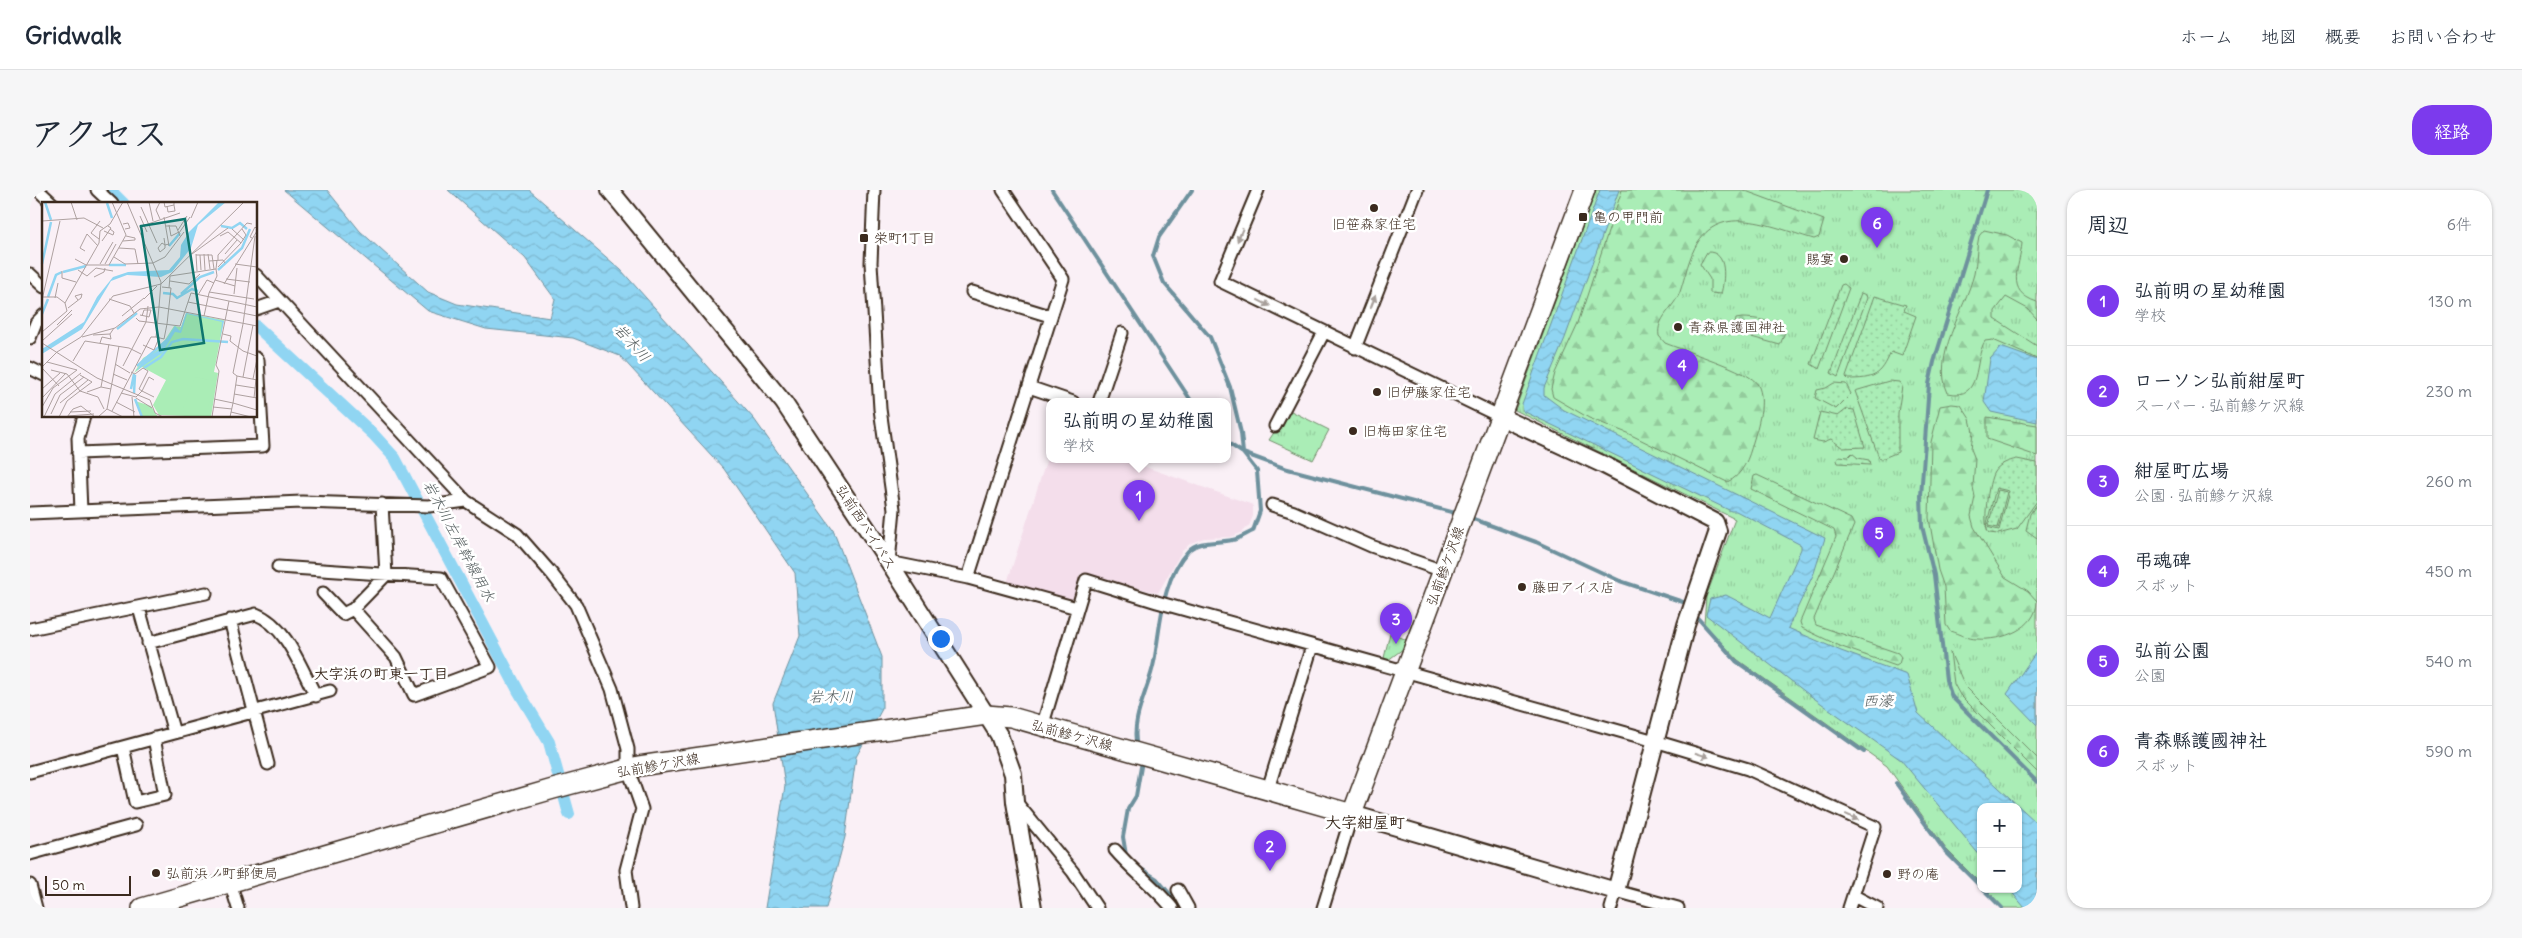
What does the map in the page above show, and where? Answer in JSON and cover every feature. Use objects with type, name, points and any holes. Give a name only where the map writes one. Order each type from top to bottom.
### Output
[{"type":"main road","name":"弘前鰺ケ沢線","points":[[142,908],[634,767],[986,715],[1011,717],[1352,814],[1585,190]]},
{"type":"street","points":[[38,190],[51,202]]},
{"type":"street","points":[[97,190],[110,202]]},
{"type":"street","name":"弘前西バイパス","points":[[610,190],[784,403],[889,562],[999,735],[1013,774],[1015,802],[1033,908]]},
{"type":"street","points":[[874,190],[872,283],[880,409],[894,509],[889,562],[968,578],[1077,608]]},
{"type":"street","points":[[968,578],[1062,279],[1003,190]]},
{"type":"street","points":[[1258,190],[1220,281],[1355,348],[1604,465],[1715,522],[1718,530],[1716,542],[1696,591],[1686,625],[1611,908]]},
{"type":"street","points":[[1355,348],[1417,190]]},
{"type":"street","points":[[30,274],[42,285]]},
{"type":"street","points":[[258,278],[466,501],[517,534],[576,605],[612,689],[634,767],[642,809],[626,870],[631,908]]},
{"type":"street","points":[[972,292],[1050,316]]},
{"type":"street","points":[[258,309],[279,302]]},
{"type":"street","points":[[30,338],[36,323],[42,317]]},
{"type":"street","points":[[1275,426],[1324,332]]},
{"type":"street","points":[[1100,398],[1122,334]]},
{"type":"street","points":[[78,453],[263,446],[258,360]]},
{"type":"street","points":[[30,368],[42,374]]},
{"type":"street","points":[[1029,387],[1061,398]]},
{"type":"street","points":[[81,511],[78,438],[83,418]]},
{"type":"street","points":[[30,513],[302,502],[429,506],[466,501]]},
{"type":"street","points":[[323,593],[343,614],[353,610],[386,575],[382,504]]},
{"type":"street","points":[[1272,505],[1294,512],[1372,546],[1443,571]]},
{"type":"street","points":[[278,567],[441,578],[490,667],[414,695],[396,657],[353,610]]},
{"type":"street","points":[[1042,727],[1086,580],[1406,673],[1655,741],[1748,769],[1874,827],[1849,908]]},
{"type":"street","points":[[30,630],[206,592]]},
{"type":"street","points":[[139,608],[174,733]]},
{"type":"street","points":[[148,643],[256,614],[266,618],[284,638],[316,696]]},
{"type":"street","points":[[230,620],[268,764]]},
{"type":"street","points":[[1268,790],[1312,646]]},
{"type":"street","points":[[30,772],[330,692]]},
{"type":"street","points":[[123,746],[135,802],[165,795],[154,738]]},
{"type":"street","points":[[1015,802],[1073,872],[1097,908]]},
{"type":"street","points":[[1323,908],[1352,814],[1678,908]]},
{"type":"street","points":[[30,854],[136,825]]},
{"type":"street","points":[[1115,850],[1133,872],[1160,893],[1172,908]]},
{"type":"street","points":[[230,882],[238,908]]},
{"type":"street","points":[[30,885],[36,908]]},
{"type":"street","points":[[1178,890],[1188,908]]},
{"type":"street","points":[[1854,896],[1877,908]]},
{"type":"shaded area","points":[[1046,461],[1046,463],[1134,463],[1253,505],[1253,516],[1249,526],[1241,533],[1230,537],[1204,538],[1191,543],[1182,551],[1158,593],[1081,573],[1072,600],[1007,583]]},
{"type":"green space","points":[[1596,190],[2037,190],[2037,908],[2004,908],[1990,893],[2022,893],[2022,803],[1977,803],[1977,880],[1946,849],[1887,766],[1738,660],[1704,624],[1706,597],[1735,519],[1515,410]]},
{"type":"green space","points":[[1622,190],[1743,190],[1824,220],[1819,237],[1814,239],[1752,222],[1736,221],[1722,223],[1709,230],[1698,242],[1680,292],[1660,324],[1659,336],[1665,343],[1730,367],[1743,373],[1758,385],[1761,406],[1750,454],[1741,471],[1727,482],[1627,433],[1589,418],[1553,397],[1551,389],[1555,373],[1578,323]]},
{"type":"green space","points":[[1984,230],[2007,235],[2022,243],[2016,278],[2017,285],[2020,292],[2037,302],[2037,319],[2028,309],[2006,297],[1995,311],[1995,319],[2037,346],[2037,359],[1993,340],[1985,341],[1981,349],[1972,385],[1967,391],[1959,394],[1948,393],[1944,379],[1946,349],[1970,288],[1975,269],[1979,236]]},
{"type":"green space","points":[[1707,252],[1719,256],[1722,262],[1724,275],[1721,294],[1710,293],[1710,279],[1700,264]]},
{"type":"green space","points":[[1844,284],[1849,288],[1819,369],[1811,364],[1841,285]]},
{"type":"green space","points":[[1861,293],[1866,295],[1867,298],[1838,377],[1831,373]]},
{"type":"green space","points":[[1875,296],[1906,305],[1904,311],[1916,316],[1902,356],[1891,352],[1880,371],[1870,377],[1848,379],[1846,377]]},
{"type":"green space","points":[[1736,319],[1766,321],[1782,328],[1785,332],[1780,345],[1737,333],[1734,329]]},
{"type":"green space","points":[[1889,381],[1899,382],[1902,386],[1898,413],[1898,452],[1881,459],[1879,458],[1855,391]]},
{"type":"green space","points":[[1834,383],[1846,384],[1851,394],[1836,409],[1815,398],[1817,390],[1826,388]]},
{"type":"green space","points":[[1961,405],[1970,419],[1973,432],[1971,449],[1975,459],[1973,487],[1975,497],[1971,516],[1974,527],[2005,577],[2028,591],[2037,601],[2031,619],[2024,626],[2007,635],[1996,638],[1970,638],[1950,631],[1946,625],[1944,587],[1938,570],[1929,518],[1931,442],[1940,406]]},
{"type":"green space","points":[[1847,409],[1854,410],[1865,447],[1843,448],[1831,439],[1823,442],[1813,440],[1820,412],[1838,416]]},
{"type":"green space","points":[[1289,410],[1329,430],[1313,460],[1269,440]]},
{"type":"green space","points":[[1987,417],[2037,425],[2037,456],[1987,439]]},
{"type":"green space","points":[[1852,453],[1858,458],[1869,460],[1870,465],[1838,463],[1839,456],[1848,457]]},
{"type":"green space","points":[[2017,459],[2037,463],[2037,501],[2017,529],[1998,534],[1989,533],[1987,527],[1999,530],[2009,491],[1996,488],[1986,525],[1987,504],[1992,477],[1998,467]]},
{"type":"green space","points":[[1757,475],[1851,519],[1854,525],[1814,619],[1816,625],[1898,653],[1901,657],[1899,664],[1896,666],[1842,647],[1802,628],[1800,622],[1836,537],[1834,530],[1751,489],[1754,476]]},
{"type":"green space","points":[[1998,490],[2007,492],[1998,528],[1988,526]]},
{"type":"green space","points":[[2037,504],[2037,538],[2026,530],[2030,514]]},
{"type":"green space","points":[[1390,633],[1407,640],[1403,649],[1388,660],[1384,658]]},
{"type":"green space","points":[[1950,652],[1965,686],[2037,758],[2037,772],[1960,695],[1954,684]]},
{"type":"water","name":"岩木川","points":[[284,190],[327,190],[360,231],[428,292],[457,304],[550,318],[555,299],[525,258],[448,190],[529,190],[621,270],[754,419],[833,530],[882,657],[882,709],[856,757],[845,837],[826,908],[765,908],[785,786],[773,703],[800,636],[795,573],[724,469],[620,356],[573,338],[486,329],[428,311]]},
{"type":"water","name":"西濠","points":[[1600,190],[1619,190],[1565,338],[1544,388],[1544,395],[1564,410],[1825,538],[1814,573],[1788,628],[1841,651],[1907,675],[1918,713],[2015,803],[1977,803],[1977,852],[1901,760],[1808,694],[1706,615],[1710,599],[1726,595],[1770,618],[1801,549],[1801,545],[1736,511],[1731,511],[1523,411],[1522,404]]},
{"type":"water","points":[[2001,347],[2037,360],[2037,422],[1991,412],[1984,402],[1990,359]]},
{"type":"water","points":[[2037,651],[2037,725],[2007,694]]},
{"type":"water","name":"西濠","points":[[2022,809],[2037,823],[2037,908],[2025,908],[2012,893],[2022,893]]},
{"type":"waterway","name":"岩木川左岸幹線用水","points":[[110,190],[122,202]]},
{"type":"waterway","points":[[1052,190],[1189,398]]},
{"type":"waterway","points":[[1137,747],[1136,726],[1138,715],[1152,672],[1163,604],[1172,576],[1179,563],[1192,547],[1203,543],[1240,538],[1253,531],[1260,511],[1257,471],[1243,453],[1241,433],[1230,387],[1210,337],[1164,283],[1153,256],[1159,237],[1192,190]]},
{"type":"waterway","points":[[1987,190],[1934,362],[1929,384],[1921,496],[1922,526],[1934,575],[1946,680],[1952,697],[2037,782]]},
{"type":"waterway","name":"岩木川左岸幹線用水","points":[[258,328],[373,434],[395,458],[519,692],[549,742],[569,814]]},
{"type":"waterway","points":[[1231,445],[1243,453],[1284,468],[1459,514]]},
{"type":"waterway","points":[[1468,517],[1536,542],[1620,581],[1686,603],[1688,606]]},
{"type":"waterway","points":[[1695,615],[1736,661],[1864,752]]},
{"type":"waterway","points":[[1126,855],[1123,837],[1128,809],[1136,796],[1142,761]]},
{"type":"waterway","points":[[1896,783],[1945,851],[1977,883]]},
{"type":"waterway","points":[[1138,867],[1157,879],[1182,908]]},
{"type":"waterway","points":[[1987,893],[2002,908]]},
{"type":"place","name":"旧笹森家住宅","points":[[1374,208]]},
{"type":"place","name":"亀の甲門前","points":[[1583,217]]},
{"type":"place","name":"栄町1丁目","points":[[864,238]]},
{"type":"place","name":"青森縣護國神社","points":[[1877,248]]},
{"type":"place","name":"賜宴","points":[[1844,259]]},
{"type":"place","name":"青森県護国神社","points":[[1678,327]]},
{"type":"place","name":"弔魂碑","points":[[1682,390]]},
{"type":"place","name":"旧伊藤家住宅","points":[[1377,392]]},
{"type":"place","name":"旧梅田家住宅","points":[[1353,431]]},
{"type":"place","name":"弘前明の星幼稚園","points":[[1139,521]]},
{"type":"place","name":"弘前公園","points":[[1879,558]]},
{"type":"place","name":"藤田アイス店","points":[[1522,587]]},
{"type":"place","name":"紺屋町広場","points":[[1396,644]]},
{"type":"place","name":"ローソン弘前紺屋町","points":[[1270,871]]},
{"type":"place","name":"弘前浜ノ町郵便局","points":[[156,873]]},
{"type":"place","name":"野の庵","points":[[1887,874]]},
{"type":"district","name":"大字浜の町東一丁目","points":[[381,674]]},
{"type":"district","name":"大字紺屋町","points":[[1365,822]]}]
